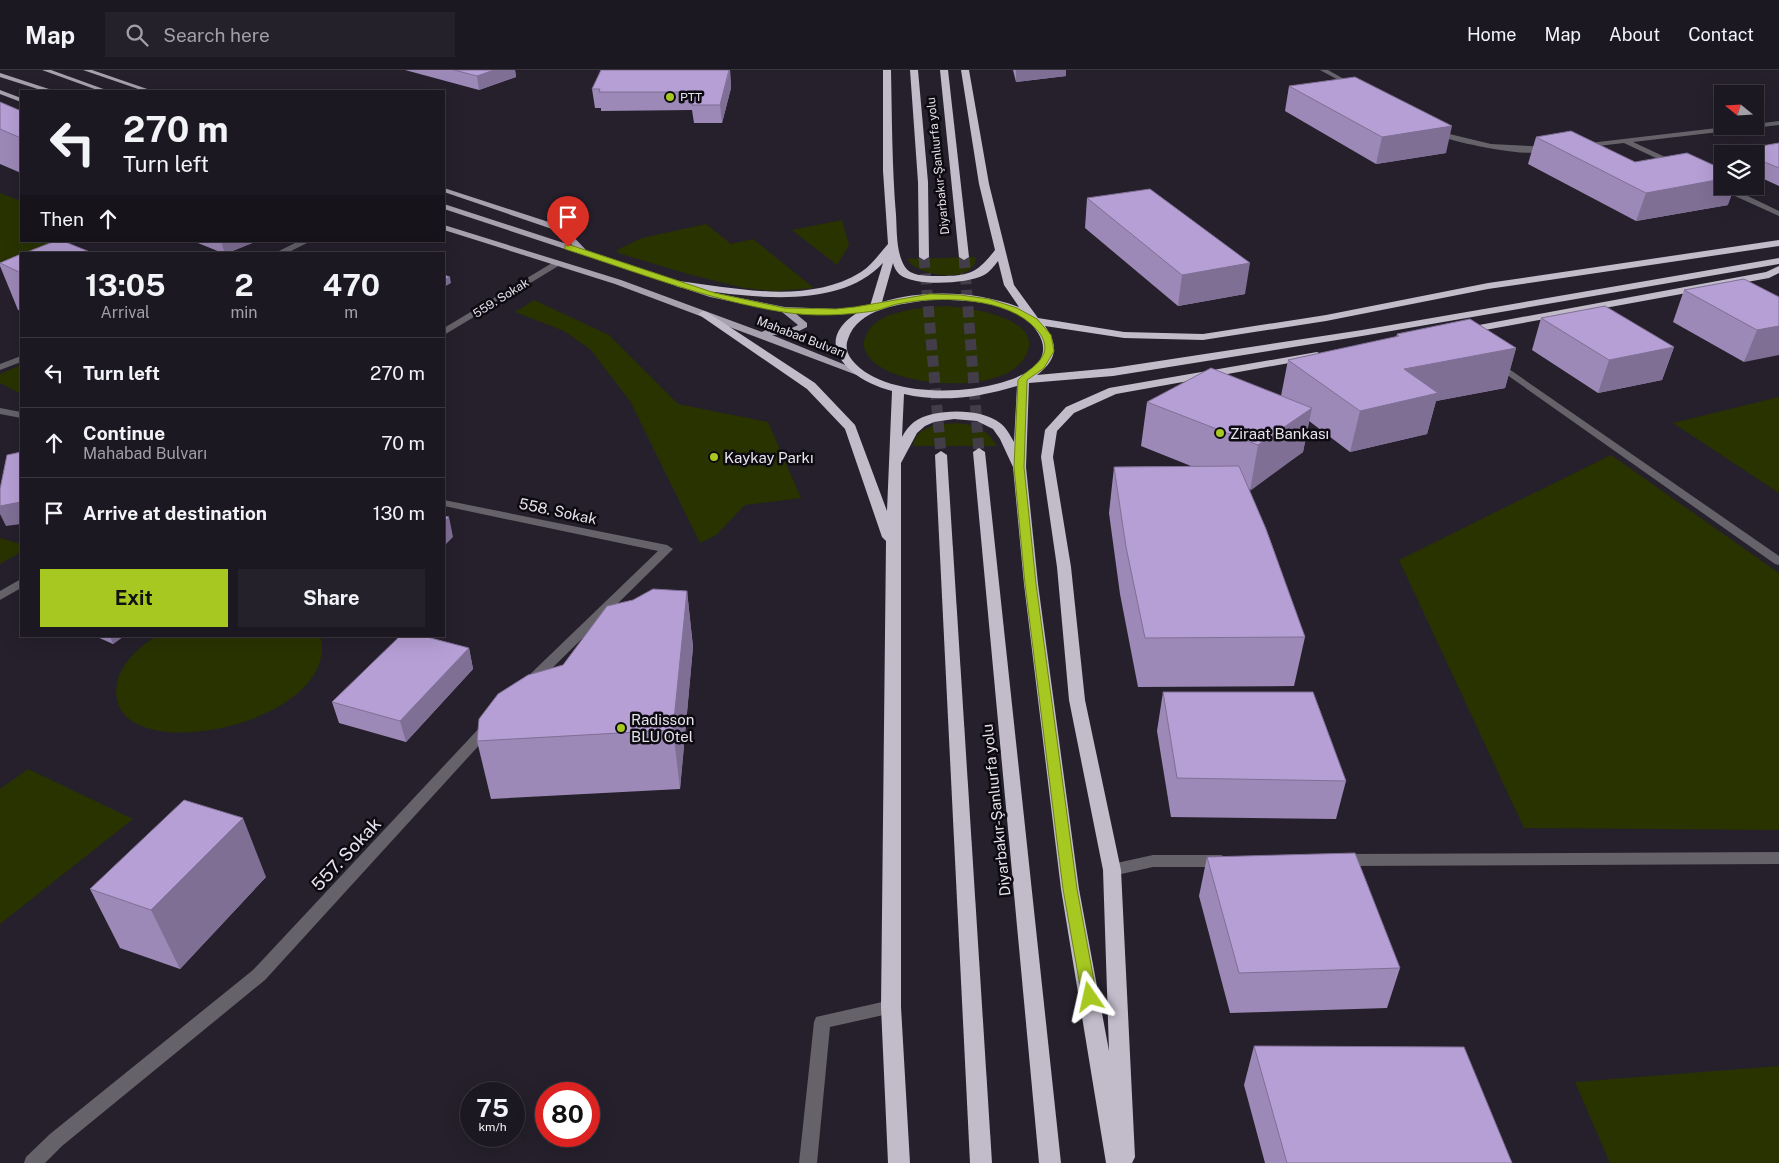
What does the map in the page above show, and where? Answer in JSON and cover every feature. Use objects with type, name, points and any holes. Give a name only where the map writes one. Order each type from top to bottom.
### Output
[{"type":"highway","points":[[887,70],[888,171],[893,245],[901,269],[907,275],[932,280],[949,280],[981,273],[1000,251]]},
{"type":"highway","name":"Diyarbakır-Şanlıurfa yolu","points":[[914,70],[922,182],[924,257]]},
{"type":"highway","name":"Diyarbakır-Şanlıurfa yolu","points":[[944,70],[964,258]]},
{"type":"highway","points":[[965,70],[984,184],[1009,285],[1034,321],[1047,335],[1049,351],[1041,366],[1023,380],[1019,467],[1030,584],[1070,889],[1117,1163]]},
{"type":"highway","points":[[1779,243],[1488,286],[1326,318],[1203,337],[1161,338],[1124,335],[1034,321],[1014,310],[997,304],[960,297],[930,297],[900,301],[875,308],[855,320],[842,334],[840,350],[850,365],[865,376],[898,389],[924,394],[960,394],[1002,388],[1023,380],[1113,372],[1372,331],[1779,261]]},
{"type":"highway","points":[[678,284],[772,294],[822,290],[864,274],[893,245]]},
{"type":"highway","points":[[875,308],[893,245]]},
{"type":"highway","points":[[1452,333],[1769,275],[1779,269]]},
{"type":"highway","points":[[703,314],[811,386],[851,428],[893,547]]},
{"type":"highway","points":[[1355,348],[1375,345]]},
{"type":"highway","points":[[1124,1163],[1112,870],[1077,700],[1064,567],[1047,456],[1051,430],[1070,410],[1114,391],[1336,352]]},
{"type":"highway","points":[[898,389],[894,465],[893,547],[892,1007],[899,1163]]},
{"type":"highway","points":[[894,465],[913,429],[921,423],[941,416],[958,415],[983,420],[996,425],[1004,435],[1019,467]]},
{"type":"highway","name":"Diyarbakır-Şanlıurfa yolu","points":[[979,452],[1050,1163]]},
{"type":"highway","name":"Diyarbakır-Şanlıurfa yolu","points":[[942,455],[981,1163]]},
{"type":"main road","points":[[45,70],[103,90]]},
{"type":"main road","points":[[86,70],[147,90]]},
{"type":"main road","points":[[0,74],[47,90]]},
{"type":"main road","points":[[0,92],[20,100]]},
{"type":"main road","points":[[445,190],[560,229],[586,253]]},
{"type":"main road","name":"Mahabad Bulvarı","points":[[445,206],[713,295],[785,310],[836,312],[875,308]]},
{"type":"main road","name":"Mahabad Bulvarı","points":[[445,228],[618,282],[865,376]]},
{"type":"main road","points":[[744,329],[782,334],[798,331],[804,325],[785,310]]},
{"type":"street","points":[[1323,70],[1364,92]]},
{"type":"street","points":[[1764,125],[1779,123]]},
{"type":"street","points":[[1429,129],[1452,139],[1487,146],[1553,149]]},
{"type":"street","points":[[1571,147],[1714,131]]},
{"type":"street","points":[[1625,141],[1680,167]]},
{"type":"street","points":[[1707,180],[1779,214]]},
{"type":"street","points":[[282,252],[305,242]]},
{"type":"street","name":"559. Sokak","points":[[445,331],[557,263]]},
{"type":"street","points":[[1452,333],[1465,341]]},
{"type":"street","points":[[1489,358],[1779,561]]},
{"type":"street","points":[[0,367],[20,359]]},
{"type":"street","points":[[0,411],[20,415]]},
{"type":"street","name":"558. Sokak","points":[[445,503],[667,549],[520,693]]},
{"type":"street","points":[[0,596],[20,584]]},
{"type":"street","name":"557. Sokak","points":[[33,1163],[56,1140],[259,975],[500,715]]},
{"type":"street","points":[[1322,860],[1779,858]]},
{"type":"street","points":[[1112,870],[1153,861],[1232,861]]},
{"type":"street","points":[[808,1163],[822,1022],[892,1007]]},
{"type":"green space","points":[[0,193],[20,201],[20,242],[60,242],[33,252],[20,252],[20,256],[0,263]]},
{"type":"green space","points":[[842,220],[849,245],[837,265],[792,230]]},
{"type":"green space","points":[[706,224],[731,244],[753,239],[814,288],[775,291],[744,288],[688,274],[618,253],[617,250],[642,238]]},
{"type":"green space","points":[[976,257],[975,264],[968,271],[950,275],[929,273],[912,265],[907,259]]},
{"type":"green space","points":[[534,300],[609,335],[678,404],[768,422],[801,498],[745,505],[716,535],[700,543],[630,401],[590,349],[564,331],[515,312]]},
{"type":"green space","points":[[947,306],[986,312],[1014,323],[1024,331],[1029,341],[1027,353],[1018,366],[1002,375],[983,381],[939,383],[898,375],[877,365],[867,354],[864,340],[871,327],[879,320],[889,315],[914,309]]},
{"type":"green space","points":[[20,365],[20,393],[0,383],[0,374]]},
{"type":"green space","points":[[1779,397],[1779,493],[1673,423]]},
{"type":"green space","points":[[957,423],[980,429],[997,446],[913,446],[918,434],[923,430],[936,425]]},
{"type":"green space","points":[[1611,455],[1779,573],[1779,830],[1524,828],[1399,560]]},
{"type":"green space","points":[[0,538],[20,544],[20,553],[0,564]]},
{"type":"green space","points":[[156,637],[320,637],[318,668],[297,694],[263,715],[222,728],[181,733],[145,728],[122,712],[117,684],[119,677],[126,663],[144,645]]},
{"type":"green space","points":[[28,769],[133,819],[0,924],[0,789]]},
{"type":"green space","points":[[1779,1066],[1779,1163],[1610,1163],[1575,1082]]},
{"type":"building","points":[[454,70],[494,70],[477,76]]},
{"type":"building","points":[[601,70],[729,70],[720,105],[692,105],[696,92],[599,92],[600,89],[592,89]]},
{"type":"building","points":[[1355,77],[1452,126],[1382,137],[1289,86]]},
{"type":"building","points":[[0,102],[20,111],[20,138],[0,129]]},
{"type":"building","points":[[1571,131],[1635,162],[1687,153],[1714,165],[1714,180],[1646,193],[1536,137]]},
{"type":"building","points":[[1779,143],[1779,168],[1764,162],[1764,146]]},
{"type":"building","points":[[1150,189],[1250,263],[1182,275],[1087,198]]},
{"type":"building","points":[[65,242],[90,252],[27,252],[50,243]]},
{"type":"building","points":[[20,254],[20,273],[0,263]]},
{"type":"building","points":[[1744,279],[1779,297],[1779,326],[1757,330],[1684,290]]},
{"type":"building","points":[[1605,306],[1674,347],[1609,360],[1541,318]]},
{"type":"building","points":[[1470,319],[1516,348],[1404,369],[1438,393],[1360,411],[1288,360],[1399,336],[1397,334]]},
{"type":"building","points":[[1211,368],[1312,408],[1258,445],[1147,402]]},
{"type":"building","points":[[20,452],[20,502],[0,506],[0,489],[7,455]]},
{"type":"building","points":[[1239,466],[1266,529],[1305,637],[1145,638],[1126,547],[1114,467]]},
{"type":"building","points":[[653,589],[687,591],[673,730],[477,741],[479,719],[498,694],[528,675],[563,665],[607,606],[633,600]]},
{"type":"building","points":[[399,637],[427,637],[469,648],[400,721],[332,702]]},
{"type":"building","points":[[1163,692],[1313,692],[1346,781],[1177,778]]},
{"type":"building","points":[[184,800],[243,818],[151,910],[90,889]]},
{"type":"building","points":[[1355,853],[1400,968],[1239,973],[1207,857]]},
{"type":"building","points":[[1254,1046],[1464,1047],[1512,1163],[1287,1163]]},
{"type":"tunnel","points":[[924,257],[941,455]]},
{"type":"tunnel","points":[[964,257],[979,452]]},
{"type":"place","name":"PTT","points":[[670,97]]},
{"type":"place","name":"Ziraat Bankası","points":[[1220,433]]},
{"type":"place","name":"Kaykay Parkı","points":[[714,457]]},
{"type":"place","name":"Radisson BLU Otel","points":[[621,728]]},
{"type":"route","points":[[568,247],[713,295],[785,310],[836,312],[875,308],[900,301],[930,297],[960,297],[989,302],[1014,310],[1034,321],[1047,335],[1049,351],[1041,366],[1023,380],[1019,467],[1030,584],[1070,889],[1090,997]]}]
